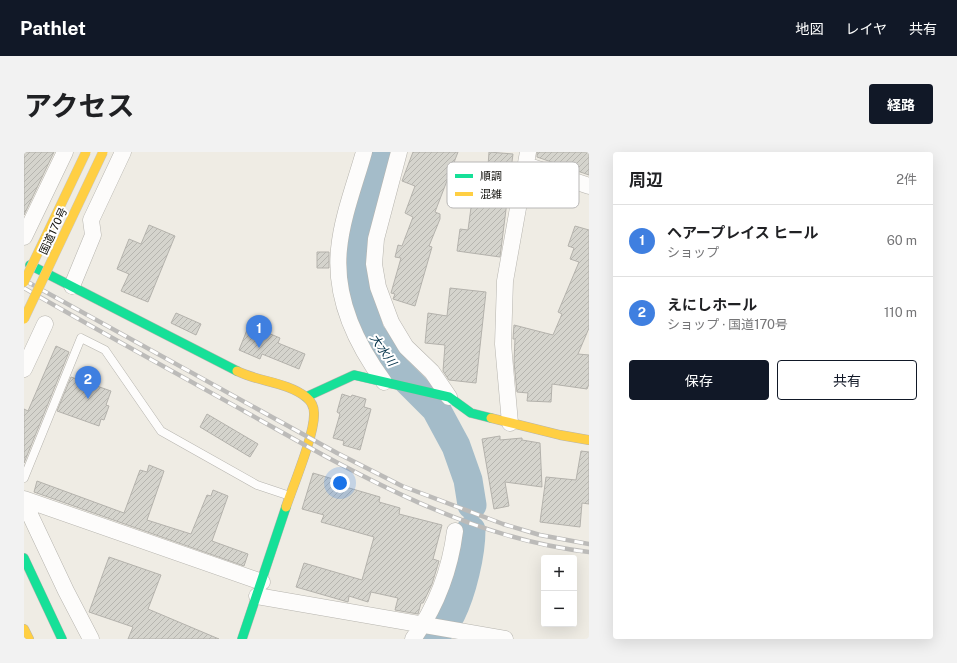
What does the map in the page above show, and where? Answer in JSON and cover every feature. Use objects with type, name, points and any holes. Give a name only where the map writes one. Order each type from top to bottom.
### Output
[{"type":"main road","name":"国道170号","points":[[24,282],[86,152]]},
{"type":"main road","name":"国道170号","points":[[24,319],[104,152]]},
{"type":"main road","points":[[24,262],[245,375],[292,389],[306,397],[312,404],[314,414],[290,496],[242,639]]},
{"type":"main road","points":[[306,397],[354,375],[444,396],[471,413],[589,440]]},
{"type":"main road","points":[[24,558],[62,639]]},
{"type":"main road","points":[[24,629],[29,639]]},
{"type":"street","points":[[24,237],[65,152]]},
{"type":"street","points":[[72,286],[93,235],[91,220],[123,152]]},
{"type":"street","points":[[364,152],[344,224],[339,250],[339,273],[342,300],[354,331],[365,355],[388,382]]},
{"type":"street","points":[[399,152],[376,239],[374,264],[378,287],[391,322],[406,347],[432,372],[444,396]]},
{"type":"street","points":[[579,181],[589,186]]},
{"type":"street","points":[[510,423],[503,344],[506,282],[519,208]]},
{"type":"street","points":[[24,369],[45,324]]},
{"type":"street","points":[[24,500],[259,589],[457,634],[505,639]]},
{"type":"street","points":[[24,500],[66,591],[91,639]]},
{"type":"street","points":[[413,639],[424,626],[445,578],[452,553],[454,531]]},
{"type":"lane","points":[[24,478],[80,338],[105,350],[161,431],[257,485],[290,496]]},
{"type":"building","points":[[24,152],[54,152],[24,215]]},
{"type":"building","points":[[413,152],[458,152],[454,162],[447,162],[447,181],[435,212],[440,214],[440,219],[429,246],[432,247],[415,306],[393,299],[395,294],[391,293],[401,258],[395,257],[398,245],[402,246],[413,217],[405,213],[415,186],[402,181]]},
{"type":"building","points":[[489,152],[513,154],[512,162],[488,162]]},
{"type":"building","points":[[537,152],[589,152],[589,175],[579,172],[579,162],[551,162],[537,157]]},
{"type":"building","points":[[471,208],[506,208],[500,257],[457,251],[460,229],[468,230]]},
{"type":"building","points":[[149,225],[175,236],[148,302],[121,291],[129,274],[117,269],[129,239],[141,244]]},
{"type":"building","points":[[575,226],[589,230],[589,328],[578,354],[589,355],[589,384],[587,389],[552,384],[551,402],[527,401],[528,393],[517,392],[514,362],[514,325],[553,335],[562,314],[558,312],[579,262],[570,259],[574,248],[568,246]]},
{"type":"building","points":[[317,252],[329,252],[329,268],[317,268]]},
{"type":"building","points":[[450,288],[486,292],[476,383],[449,380],[443,371],[445,345],[425,343],[428,313],[447,316]]},
{"type":"building","points":[[176,313],[201,324],[196,335],[171,323]]},
{"type":"building","points":[[249,325],[280,338],[278,343],[305,354],[299,369],[262,354],[260,359],[239,350]]},
{"type":"building","points":[[56,346],[69,352],[24,463],[24,409],[28,411]]},
{"type":"building","points":[[71,377],[111,391],[106,405],[109,406],[104,420],[101,419],[99,426],[57,411]]},
{"type":"building","points":[[342,394],[366,399],[364,407],[371,409],[360,450],[343,445],[344,441],[333,438],[340,414],[337,412]]},
{"type":"building","points":[[207,414],[258,444],[250,457],[200,427]]},
{"type":"building","points":[[500,436],[500,440],[522,438],[522,440],[540,443],[542,487],[505,482],[509,506],[494,509],[482,439]]},
{"type":"building","points":[[581,451],[589,452],[589,504],[582,503],[580,527],[540,522],[546,477],[576,480]]},
{"type":"building","points":[[149,465],[164,471],[147,520],[191,534],[207,495],[211,496],[213,490],[228,496],[212,541],[248,554],[244,566],[34,492],[37,481],[124,513],[140,470],[147,472]]},
{"type":"building","points":[[313,473],[333,479],[332,483],[380,497],[379,502],[400,508],[399,514],[442,525],[433,559],[439,561],[432,584],[423,603],[421,603],[418,614],[395,610],[398,598],[371,592],[368,602],[349,596],[348,602],[296,587],[304,563],[362,580],[374,537],[321,522],[324,515],[302,509]]},
{"type":"building","points":[[109,557],[161,575],[148,609],[219,639],[128,639],[133,627],[89,612]]},
{"type":"waterway","name":"大水川","points":[[382,152],[360,231],[356,265],[360,297],[370,332],[395,368],[436,409],[456,446],[468,480],[472,505]]},
{"type":"waterway","name":"大水川","points":[[433,639],[451,614],[459,595],[468,561],[471,530]]},
{"type":"railway","points":[[24,280],[337,453],[402,486],[503,524],[540,535],[589,544]]},
{"type":"railway","points":[[24,288],[106,335],[326,456],[410,499],[454,517],[498,532],[543,544],[589,552]]},
{"type":"traffic: fast","points":[[30,265],[237,371]]},
{"type":"traffic: fast","points":[[306,397],[354,375],[449,397],[471,413],[491,418]]},
{"type":"traffic: fast","points":[[242,639],[286,507]]},
{"type":"traffic: fast","points":[[24,558],[62,639]]},
{"type":"traffic: slow","points":[[24,282],[86,152]]},
{"type":"traffic: slow","points":[[24,319],[103,152]]},
{"type":"traffic: slow","points":[[237,371],[254,378],[290,388],[306,397],[313,406],[314,413],[311,434],[286,507]]},
{"type":"traffic: slow","points":[[491,418],[560,435],[589,440]]},
{"type":"traffic: slow","points":[[24,629],[29,639]]},
{"type":"place","name":"ヘアープレイス ヒール","points":[[259,348]]},
{"type":"place","name":"えにしホール","points":[[88,399]]}]
